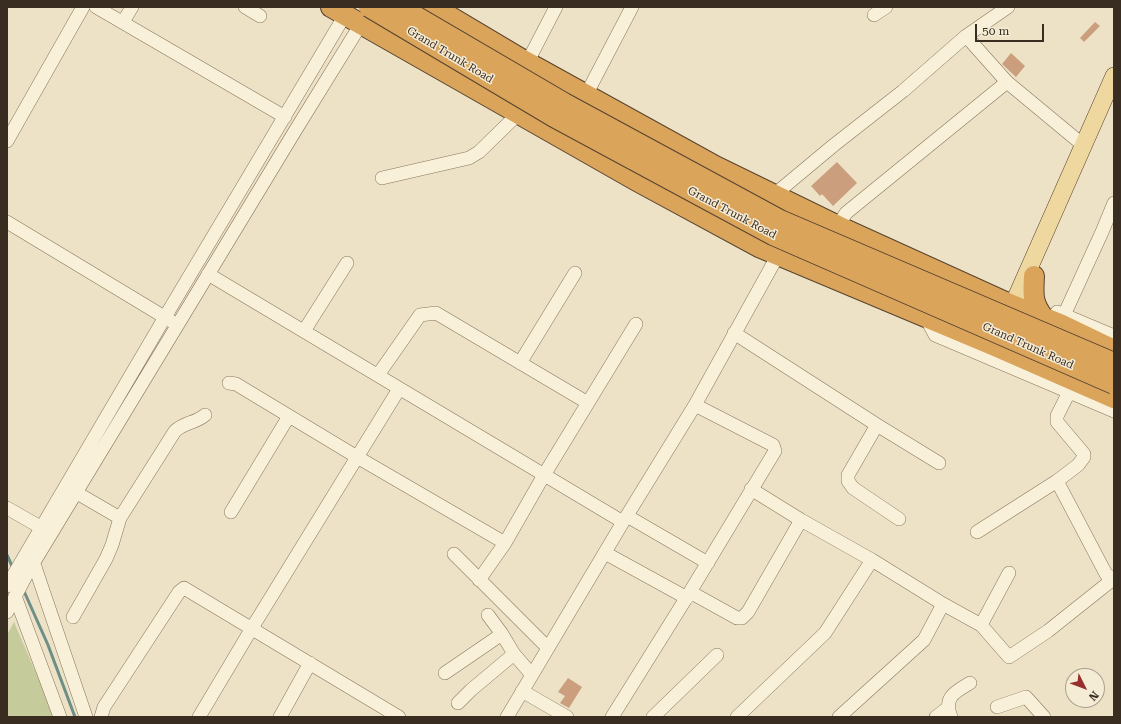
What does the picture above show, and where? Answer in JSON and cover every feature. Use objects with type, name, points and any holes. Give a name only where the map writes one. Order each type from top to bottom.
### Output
[{"type":"highway","name":"Grand Trunk Road","points":[[400,7],[564,103],[780,220],[1114,363]]},
{"type":"highway","points":[[441,9],[527,63],[726,171],[838,226],[1039,312],[1114,350]]},
{"type":"highway","name":"Grand Trunk Road","points":[[351,13],[554,117],[773,235],[1114,384]]},
{"type":"highway","points":[[351,13],[518,114],[637,182],[759,247],[995,346],[1070,386],[1114,398]]},
{"type":"highway","points":[[706,218],[726,171]]},
{"type":"highway","points":[[1034,276],[1033,294],[1039,312]]},
{"type":"main road","points":[[995,346],[1039,312],[1083,145],[1114,76]]},
{"type":"main road","points":[[1034,276],[1114,96]]},
{"type":"street","points":[[7,141],[83,7]]},
{"type":"street","points":[[96,7],[285,117]]},
{"type":"street","points":[[123,22],[132,7]]},
{"type":"street","points":[[245,7],[260,16]]},
{"type":"street","points":[[527,63],[556,7]]},
{"type":"street","points":[[586,95],[632,7]]},
{"type":"street","points":[[874,15],[886,7]]},
{"type":"street","points":[[774,195],[834,145],[903,92],[966,36],[1008,7]]},
{"type":"street","points":[[7,612],[10,589],[29,564],[165,318],[285,117],[351,13]]},
{"type":"street","points":[[47,531],[77,493],[295,130],[351,13]]},
{"type":"street","points":[[966,36],[1006,82],[1083,145]]},
{"type":"street","points":[[838,226],[846,213],[1006,82]]},
{"type":"street","points":[[382,178],[469,158],[479,152],[518,114]]},
{"type":"street","points":[[1114,203],[1102,232],[1039,312],[1114,336]]},
{"type":"street","points":[[7,222],[178,325]]},
{"type":"street","points":[[507,717],[695,405],[778,255]]},
{"type":"street","points":[[304,331],[347,262]]},
{"type":"street","points":[[520,363],[575,273]]},
{"type":"street","points":[[208,274],[544,475],[708,563]]},
{"type":"street","points":[[378,375],[420,315],[436,313],[588,403]]},
{"type":"street","points":[[925,316],[935,334],[1070,386],[1114,411]]},
{"type":"street","points":[[479,580],[505,543],[544,475],[636,324]]},
{"type":"street","points":[[734,333],[939,463]]},
{"type":"street","points":[[229,384],[236,384],[357,457],[505,543]]},
{"type":"street","points":[[977,532],[1057,481],[1078,465],[1084,457],[1081,451],[1056,422],[1070,386]]},
{"type":"street","points":[[199,717],[399,389]]},
{"type":"street","points":[[612,717],[774,455],[775,448],[773,445],[695,405]]},
{"type":"street","points":[[73,617],[106,559],[120,518],[175,431],[186,423],[200,420],[205,415]]},
{"type":"street","points":[[231,512],[289,416]]},
{"type":"street","points":[[877,425],[848,475],[848,481],[853,488],[899,519]]},
{"type":"street","points":[[752,489],[801,520],[872,560],[943,604],[982,625],[1009,657],[1048,630],[1113,580],[1106,574],[1057,481]]},
{"type":"street","points":[[77,493],[120,518]]},
{"type":"street","points":[[7,508],[47,531]]},
{"type":"street","points":[[605,553],[688,595],[737,618],[742,618],[745,616],[801,520]]},
{"type":"street","points":[[454,554],[548,648]]},
{"type":"street","points":[[737,717],[825,633],[872,560]]},
{"type":"street","points":[[29,564],[86,717]]},
{"type":"street","points":[[982,625],[1009,573]]},
{"type":"street","points":[[10,589],[60,717]]},
{"type":"street","points":[[101,717],[104,707],[181,589],[187,589],[399,717]]},
{"type":"street","points":[[839,717],[921,644],[943,604]]},
{"type":"street","points":[[488,615],[514,654],[532,675]]},
{"type":"street","points":[[445,672],[502,634]]},
{"type":"street","points":[[458,703],[471,690],[514,654]]},
{"type":"street","points":[[653,717],[717,655]]},
{"type":"street","points":[[281,717],[310,663]]},
{"type":"street","points":[[936,717],[950,712],[949,700],[951,696],[956,691],[970,683]]},
{"type":"street","points":[[522,691],[567,717]]},
{"type":"street","points":[[997,707],[1026,696],[1044,717]]},
{"type":"green space","points":[[14,622],[55,717],[7,717],[7,635]]},
{"type":"building","points":[[1095,22],[1100,26],[1084,42],[1080,38]]},
{"type":"building","points":[[1011,53],[1025,66],[1016,77],[1002,64]]},
{"type":"building","points":[[837,162],[857,183],[833,206],[822,194],[820,196],[811,186]]},
{"type":"building","points":[[568,678],[582,687],[569,708],[560,703],[565,696],[558,692]]},
{"type":"waterway","points":[[7,555],[13,568]]},
{"type":"waterway","points":[[23,589],[48,645],[75,717]]}]
